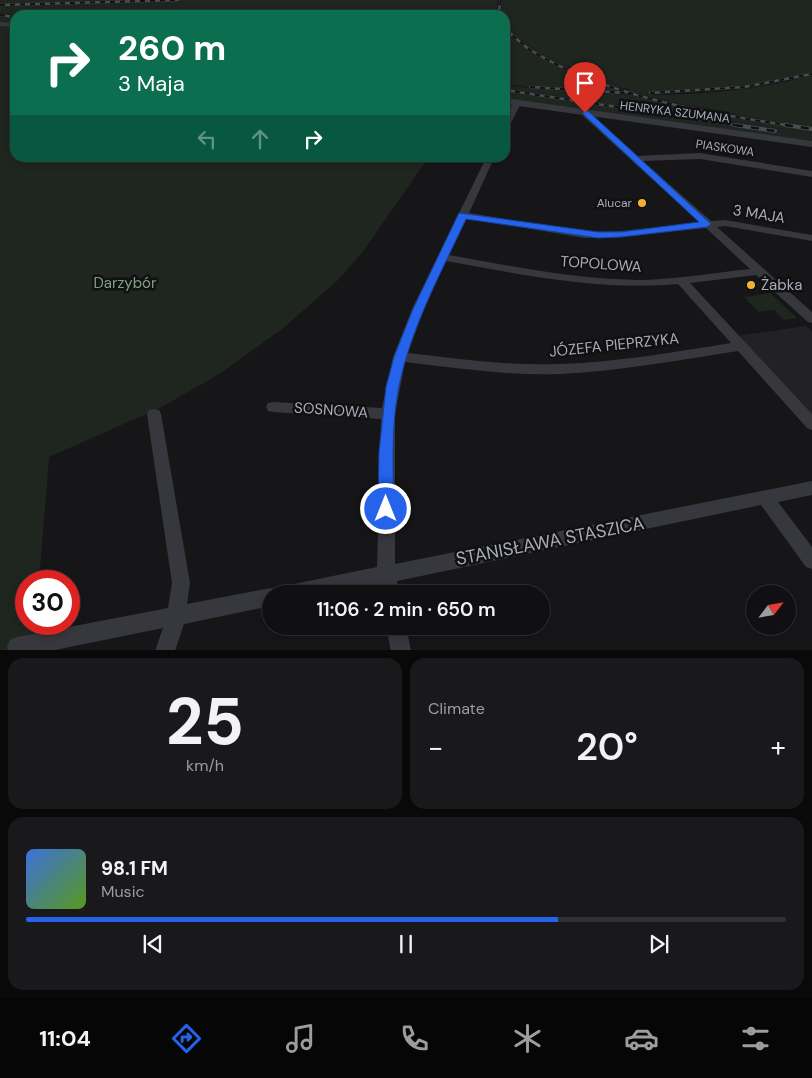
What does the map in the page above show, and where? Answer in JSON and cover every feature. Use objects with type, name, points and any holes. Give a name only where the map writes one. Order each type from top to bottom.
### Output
[{"type":"street","name":"HENRYKA SZUMANA","points":[[510,102],[812,144]]},
{"type":"street","points":[[510,117],[517,103]]},
{"type":"street","points":[[585,113],[812,319]]},
{"type":"street","name":"PIASKOWA","points":[[634,159],[700,156],[812,174]]},
{"type":"street","points":[[388,585],[386,574],[388,414],[400,357],[418,309],[488,162]]},
{"type":"street","name":"3 MAJA","points":[[463,215],[598,235],[707,224],[735,224],[812,238]]},
{"type":"street","name":"TOPOLOWA","points":[[443,257],[592,281],[636,283],[758,270]]},
{"type":"street","points":[[680,279],[812,424]]},
{"type":"street","name":"JÓZEFA PIEPRZYKA","points":[[400,357],[519,369],[560,369],[620,364],[742,346]]},
{"type":"street","name":"SOSNOWA","points":[[273,407],[388,414]]},
{"type":"street","points":[[154,414],[181,583],[176,617],[166,650]]},
{"type":"street","name":"STANISŁAWA STASZICA","points":[[333,585],[812,488]]},
{"type":"street","points":[[765,498],[812,561]]},
{"type":"street","points":[[18,647],[262,599]]},
{"type":"street","points":[[398,635],[401,650]]},
{"type":"shaded area","points":[[510,30],[522,42],[550,59],[583,73],[633,90],[611,86],[546,60],[510,36]]},
{"type":"shaded area","points":[[812,73],[812,75],[759,86],[646,94],[723,113],[812,128],[812,130],[722,115],[637,93],[562,91],[510,86],[594,91],[663,92],[756,85]]},
{"type":"shaded area","points":[[510,89],[812,133],[812,137],[510,92]]},
{"type":"shaded area","points":[[806,326],[812,331],[812,415],[737,336]]},
{"type":"green space","points":[[0,0],[498,0],[497,10],[10,10],[10,14],[0,13]]},
{"type":"green space","points":[[503,0],[812,0],[812,73],[775,82],[698,91],[659,93],[543,88],[510,85],[510,36],[547,60],[584,78],[618,89],[631,90],[555,61],[533,49],[510,32],[510,10],[501,10]]},
{"type":"green space","name":"Darzybór","points":[[0,16],[10,17],[10,162],[425,162],[362,253],[337,281],[282,329],[221,373],[160,408],[49,457],[40,570],[15,570],[15,635],[34,635],[32,650],[0,650]]},
{"type":"green space","points":[[812,75],[812,128],[738,115],[641,94],[660,95],[739,90],[776,84]]},
{"type":"green space","points":[[510,86],[641,94],[722,115],[812,130],[812,133],[510,89]]},
{"type":"green space","points":[[510,92],[812,137],[812,142],[510,101]]},
{"type":"green space","points":[[770,293],[797,318],[784,320],[774,310],[759,312],[744,297]]},
{"type":"railway","points":[[0,5],[178,0]]},
{"type":"railway","points":[[499,10],[501,0]]},
{"type":"railway","points":[[0,15],[10,16]]},
{"type":"railway","points":[[510,33],[528,49],[561,67],[625,92],[692,109],[793,126]]},
{"type":"railway","points":[[650,93],[744,87],[812,74]]},
{"type":"railway","points":[[530,87],[625,93]]},
{"type":"railway","points":[[510,91],[743,126]]},
{"type":"railway","points":[[735,125],[775,131]]},
{"type":"railway","points":[[785,125],[812,129]]},
{"type":"place","name":"Alucar","points":[[642,203]]},
{"type":"place","name":"Żabka","points":[[751,285]]},
{"type":"route","points":[[386,509],[386,452],[388,414],[392,387],[400,357],[418,309],[463,215],[571,233],[598,235],[707,224],[585,113]]}]
